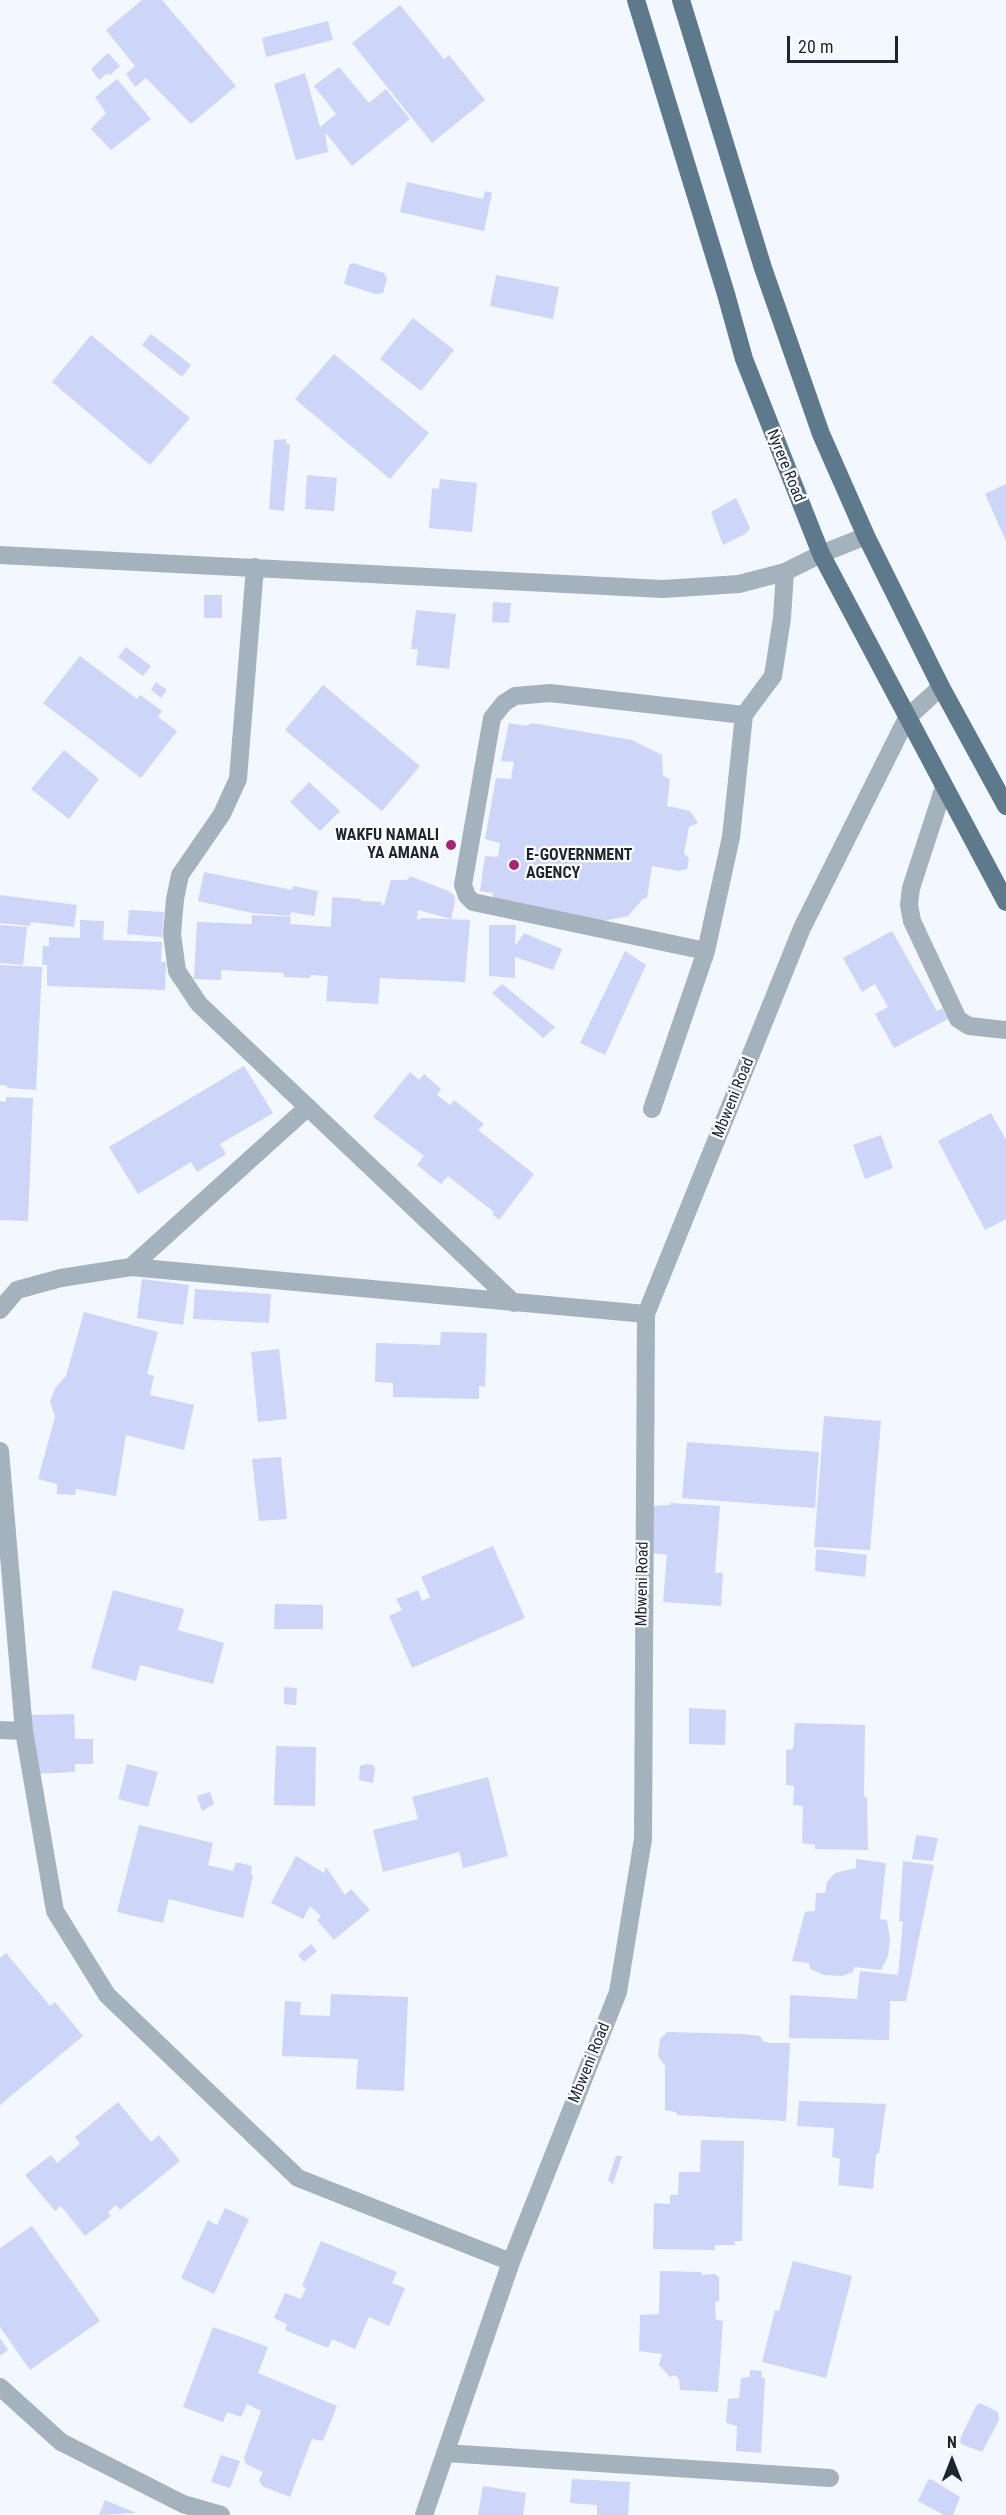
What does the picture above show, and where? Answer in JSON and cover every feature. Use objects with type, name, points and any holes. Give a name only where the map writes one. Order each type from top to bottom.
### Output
[{"type":"main road","name":"Nyrere Road","points":[[636,0],[744,359],[821,554],[1006,902]]},
{"type":"main road","points":[[681,0],[788,344],[821,434],[866,536],[941,687],[1006,806]]},
{"type":"street","points":[[0,555],[663,589],[739,585],[785,572],[821,554],[866,536]]},
{"type":"street","points":[[255,567],[238,779],[222,814],[180,875],[172,934],[177,971],[198,1004],[514,1303]]},
{"type":"street","points":[[652,1109],[706,951],[731,837],[744,715],[773,676],[782,618],[785,572]]},
{"type":"street","name":"Mbweni Road","points":[[424,2515],[511,2262],[618,1992],[643,1839],[646,1314],[802,928],[907,718],[941,687]]},
{"type":"street","points":[[706,951],[481,905],[473,902],[467,896],[463,885],[492,718],[504,703],[515,696],[550,693],[744,715]]},
{"type":"street","points":[[944,787],[911,888],[909,905],[912,921],[958,1018],[969,1026],[1006,1030]]},
{"type":"street","points":[[131,1267],[308,1107]]},
{"type":"street","points":[[0,1310],[17,1290],[61,1278],[131,1267],[646,1314]]},
{"type":"street","points":[[0,1450],[24,1731],[55,1911],[107,1995],[298,2178],[511,2262]]},
{"type":"street","points":[[0,1730],[24,1731]]},
{"type":"street","points":[[0,2387],[62,2442],[183,2504],[221,2515]]},
{"type":"street","points":[[445,2453],[830,2478]]},
{"type":"building","points":[[142,0],[162,0],[236,86],[191,124],[146,78],[135,87],[126,74],[135,66],[106,30]]},
{"type":"building","points":[[400,5],[444,59],[449,55],[485,100],[432,143],[352,43]]},
{"type":"building","points":[[328,21],[333,40],[266,57],[262,38]]},
{"type":"building","points":[[108,53],[120,66],[110,75],[108,73],[99,80],[91,69]]},
{"type":"building","points":[[339,67],[369,103],[386,89],[410,119],[352,166],[325,132],[328,152],[296,160],[274,84],[305,73],[320,127],[336,114],[314,86]]},
{"type":"building","points":[[117,79],[151,119],[111,150],[91,129],[106,113],[95,97]]},
{"type":"building","points":[[407,182],[483,199],[485,191],[492,193],[484,231],[400,212]]},
{"type":"building","points":[[353,263],[384,273],[387,278],[383,293],[376,294],[344,284],[349,265]]},
{"type":"building","points":[[496,275],[559,287],[553,319],[490,306]]},
{"type":"building","points":[[413,318],[454,350],[421,391],[380,359]]},
{"type":"building","points":[[151,334],[191,365],[182,377],[142,345]]},
{"type":"building","points":[[91,335],[190,418],[150,465],[52,382]]},
{"type":"building","points":[[334,354],[429,433],[390,479],[295,399]]},
{"type":"building","points":[[286,439],[286,443],[290,445],[284,511],[269,509],[274,440]]},
{"type":"building","points":[[307,475],[337,478],[334,511],[305,509]]},
{"type":"building","points":[[440,479],[477,483],[472,532],[429,528],[432,488],[439,489]]},
{"type":"building","points":[[1006,484],[1006,541],[985,494]]},
{"type":"building","points":[[736,498],[750,528],[747,533],[723,545],[711,512]]},
{"type":"building","points":[[204,595],[222,595],[222,618],[204,618]]},
{"type":"building","points":[[493,602],[511,603],[509,623],[492,622]]},
{"type":"building","points":[[416,610],[456,614],[449,669],[416,665],[418,649],[411,649]]},
{"type":"building","points":[[126,647],[151,666],[143,676],[118,657]]},
{"type":"building","points":[[80,656],[137,699],[140,695],[162,711],[158,717],[177,731],[141,778],[43,703]]},
{"type":"building","points":[[156,682],[167,690],[161,698],[151,690]]},
{"type":"building","points":[[323,685],[420,766],[382,811],[285,730]]},
{"type":"building","points":[[509,723],[526,726],[532,723],[632,740],[662,755],[663,776],[670,779],[667,806],[690,811],[698,823],[689,827],[684,853],[689,859],[687,869],[679,871],[652,866],[647,898],[643,899],[628,916],[603,921],[493,899],[493,893],[480,891],[485,856],[498,857],[500,843],[485,839],[496,778],[511,779],[514,762],[501,761]]},
{"type":"building","points":[[64,750],[99,779],[69,819],[31,789]]},
{"type":"building","points":[[309,782],[340,811],[320,831],[290,802]]},
{"type":"building","points":[[204,872],[292,890],[293,886],[318,891],[314,916],[291,912],[290,916],[252,913],[198,901]]},
{"type":"building","points":[[410,876],[448,891],[454,895],[455,901],[451,919],[418,910],[417,920],[422,918],[470,920],[465,982],[380,978],[378,1004],[326,1001],[328,976],[284,977],[284,973],[221,970],[221,980],[194,979],[197,922],[252,924],[252,915],[291,917],[290,924],[331,927],[332,897],[382,902],[381,905],[384,905],[391,880],[407,880]]},
{"type":"building","points":[[0,895],[77,905],[74,927],[31,922],[30,926],[0,923]]},
{"type":"building","points":[[129,910],[164,912],[162,937],[127,934]]},
{"type":"building","points":[[80,920],[104,921],[103,940],[162,942],[161,962],[166,962],[165,990],[47,986],[47,965],[42,965],[43,946],[49,946],[49,937],[80,938]]},
{"type":"building","points":[[0,925],[27,927],[23,965],[0,963]]},
{"type":"building","points":[[489,925],[516,925],[515,946],[524,933],[562,949],[553,970],[515,957],[515,978],[489,976]]},
{"type":"building","points":[[892,931],[937,1011],[942,1008],[948,1019],[894,1048],[875,1014],[888,1007],[875,984],[862,992],[843,958]]},
{"type":"building","points":[[625,951],[646,965],[605,1055],[580,1043]]},
{"type":"building","points":[[0,965],[42,967],[36,1090],[7,1088],[8,1086],[0,1085]]},
{"type":"building","points":[[502,984],[555,1027],[543,1038],[492,993]]},
{"type":"building","points":[[244,1066],[273,1113],[220,1144],[226,1154],[197,1172],[191,1162],[138,1194],[109,1147]]},
{"type":"building","points":[[410,1072],[419,1080],[424,1074],[441,1089],[437,1095],[450,1105],[454,1100],[484,1124],[478,1130],[534,1174],[499,1220],[492,1214],[494,1212],[448,1176],[441,1184],[417,1165],[424,1156],[373,1117]]},
{"type":"building","points":[[6,1097],[33,1098],[28,1221],[0,1220],[0,1101],[6,1102]]},
{"type":"building","points":[[991,1113],[1006,1140],[1006,1219],[985,1230],[938,1141]]},
{"type":"building","points":[[881,1135],[893,1168],[865,1179],[853,1145]]},
{"type":"building","points":[[142,1279],[189,1285],[183,1325],[137,1318]]},
{"type":"building","points":[[195,1289],[271,1294],[269,1323],[193,1319]]},
{"type":"building","points":[[84,1312],[158,1332],[147,1374],[154,1376],[150,1395],[194,1405],[184,1450],[126,1435],[116,1496],[76,1489],[75,1495],[57,1494],[57,1484],[38,1479],[55,1417],[50,1401],[56,1387],[66,1376]]},
{"type":"building","points":[[441,1332],[487,1333],[485,1387],[479,1386],[479,1399],[393,1397],[393,1383],[375,1382],[376,1343],[440,1345]]},
{"type":"building","points":[[279,1349],[287,1419],[258,1422],[251,1352]]},
{"type":"building","points":[[824,1416],[881,1421],[870,1550],[814,1547]]},
{"type":"building","points":[[687,1442],[819,1452],[815,1508],[682,1498]]},
{"type":"building","points":[[281,1457],[287,1519],[259,1521],[252,1459]]},
{"type":"building","points":[[670,1503],[720,1506],[715,1573],[723,1573],[721,1606],[663,1602],[667,1555],[645,1552],[649,1506],[670,1505]]},
{"type":"building","points":[[493,1546],[525,1618],[412,1668],[389,1616],[402,1610],[396,1599],[418,1590],[422,1601],[430,1597],[421,1577]]},
{"type":"building","points":[[816,1549],[867,1555],[865,1577],[815,1571]]},
{"type":"building","points":[[113,1590],[184,1609],[178,1630],[224,1643],[213,1684],[140,1665],[136,1681],[91,1668]]},
{"type":"building","points":[[275,1604],[323,1605],[323,1629],[274,1629]]},
{"type":"building","points":[[284,1687],[297,1688],[296,1705],[284,1704]]},
{"type":"building","points":[[689,1708],[726,1710],[725,1745],[689,1744]]},
{"type":"building","points":[[74,1714],[75,1739],[93,1739],[93,1764],[75,1764],[75,1772],[33,1774],[31,1715]]},
{"type":"building","points":[[795,1723],[865,1725],[864,1797],[867,1797],[868,1850],[815,1849],[815,1845],[802,1843],[803,1806],[793,1805],[794,1786],[786,1785],[786,1750],[793,1749]]},
{"type":"building","points":[[276,1746],[316,1747],[315,1806],[274,1805]]},
{"type":"building","points":[[127,1764],[158,1772],[148,1807],[118,1799]]},
{"type":"building","points":[[373,1765],[375,1769],[373,1783],[359,1780],[360,1766]]},
{"type":"building","points":[[488,1777],[508,1856],[463,1868],[459,1852],[383,1872],[373,1830],[418,1819],[412,1797]]},
{"type":"building","points":[[210,1792],[214,1804],[202,1811],[197,1796]]},
{"type":"building","points":[[139,1825],[213,1843],[208,1865],[233,1871],[236,1862],[252,1866],[253,1876],[243,1918],[169,1899],[163,1923],[117,1912]]},
{"type":"building","points":[[916,1835],[938,1838],[933,1861],[912,1859]]},
{"type":"building","points":[[296,1856],[324,1873],[326,1867],[345,1895],[351,1889],[370,1910],[334,1940],[317,1920],[321,1916],[310,1906],[303,1919],[271,1903]]},
{"type":"building","points":[[856,1859],[886,1863],[880,1919],[887,1920],[890,1940],[888,1956],[881,1970],[854,1967],[853,1972],[842,1976],[824,1975],[810,1969],[809,1963],[792,1961],[805,1912],[815,1911],[816,1893],[825,1893],[827,1882],[835,1873],[856,1868]]},
{"type":"building","points":[[903,1861],[934,1865],[906,2001],[890,2001],[889,2040],[789,2038],[790,1995],[857,1999],[860,1971],[898,1975],[903,1922],[899,1921]]},
{"type":"building","points":[[311,1944],[317,1951],[304,1962],[298,1955]]},
{"type":"building","points":[[6,1953],[50,2006],[55,2002],[83,2036],[0,2105],[0,1958]]},
{"type":"building","points":[[331,1994],[408,1997],[404,2091],[356,2089],[358,2059],[282,2056],[285,2001],[301,2002],[300,2015],[330,2016]]},
{"type":"building","points":[[667,2032],[744,2034],[760,2036],[763,2041],[769,2043],[790,2043],[786,2121],[677,2115],[676,2112],[665,2110],[665,2066],[658,2056],[660,2039]]},
{"type":"building","points":[[799,2101],[886,2104],[879,2153],[876,2154],[873,2189],[838,2185],[840,2159],[832,2157],[834,2128],[797,2126]]},
{"type":"building","points":[[118,2102],[151,2142],[159,2135],[180,2161],[120,2210],[116,2205],[108,2212],[111,2216],[85,2236],[61,2206],[55,2211],[25,2175],[51,2155],[57,2163],[80,2144],[75,2137]]},
{"type":"building","points":[[701,2140],[744,2141],[742,2241],[735,2241],[735,2245],[715,2245],[715,2250],[653,2249],[654,2203],[670,2204],[670,2195],[678,2195],[679,2172],[700,2172]]},
{"type":"building","points":[[616,2156],[622,2156],[613,2184],[608,2180]]},
{"type":"building","points":[[225,2208],[249,2219],[214,2294],[181,2278],[208,2220],[217,2225]]},
{"type":"building","points":[[32,2226],[100,2321],[30,2370],[0,2327],[0,2248]]},
{"type":"building","points":[[321,2241],[397,2272],[392,2283],[405,2288],[389,2326],[369,2317],[355,2349],[332,2339],[328,2348],[285,2330],[287,2324],[274,2318],[285,2293],[301,2299],[306,2288],[302,2286]]},
{"type":"building","points":[[793,2261],[852,2276],[826,2378],[762,2362],[775,2310],[779,2311]]},
{"type":"building","points":[[660,2271],[701,2272],[702,2275],[715,2274],[719,2277],[719,2301],[715,2302],[716,2320],[723,2321],[718,2392],[680,2390],[679,2379],[675,2375],[670,2377],[659,2365],[662,2354],[639,2351],[640,2315],[659,2314]]},
{"type":"building","points":[[213,2327],[268,2347],[258,2373],[337,2406],[323,2441],[312,2439],[290,2497],[262,2486],[259,2480],[263,2472],[246,2464],[244,2458],[261,2411],[247,2404],[241,2417],[227,2412],[223,2422],[183,2407]]},
{"type":"building","points":[[0,2338],[8,2350],[0,2356]]},
{"type":"building","points":[[750,2370],[762,2371],[761,2377],[765,2378],[761,2453],[736,2451],[737,2426],[726,2423],[728,2399],[739,2398],[741,2378],[750,2377]]},
{"type":"building","points":[[980,2403],[998,2412],[999,2420],[982,2452],[961,2444],[960,2439],[976,2406]]},
{"type":"building","points":[[221,2455],[240,2461],[230,2488],[211,2482]]},
{"type":"building","points":[[572,2479],[630,2482],[628,2515],[597,2515],[597,2505],[570,2503]]},
{"type":"building","points":[[931,2479],[960,2497],[953,2515],[944,2515],[918,2501],[928,2480]]},
{"type":"building","points":[[483,2486],[526,2493],[523,2515],[478,2515]]},
{"type":"building","points":[[105,2500],[136,2513],[99,2515]]},
{"type":"place","name":"WAKFU NAMALI YA AMANA","points":[[451,845]]},
{"type":"place","name":"E-GOVERNMENT AGENCY","points":[[514,865]]}]
